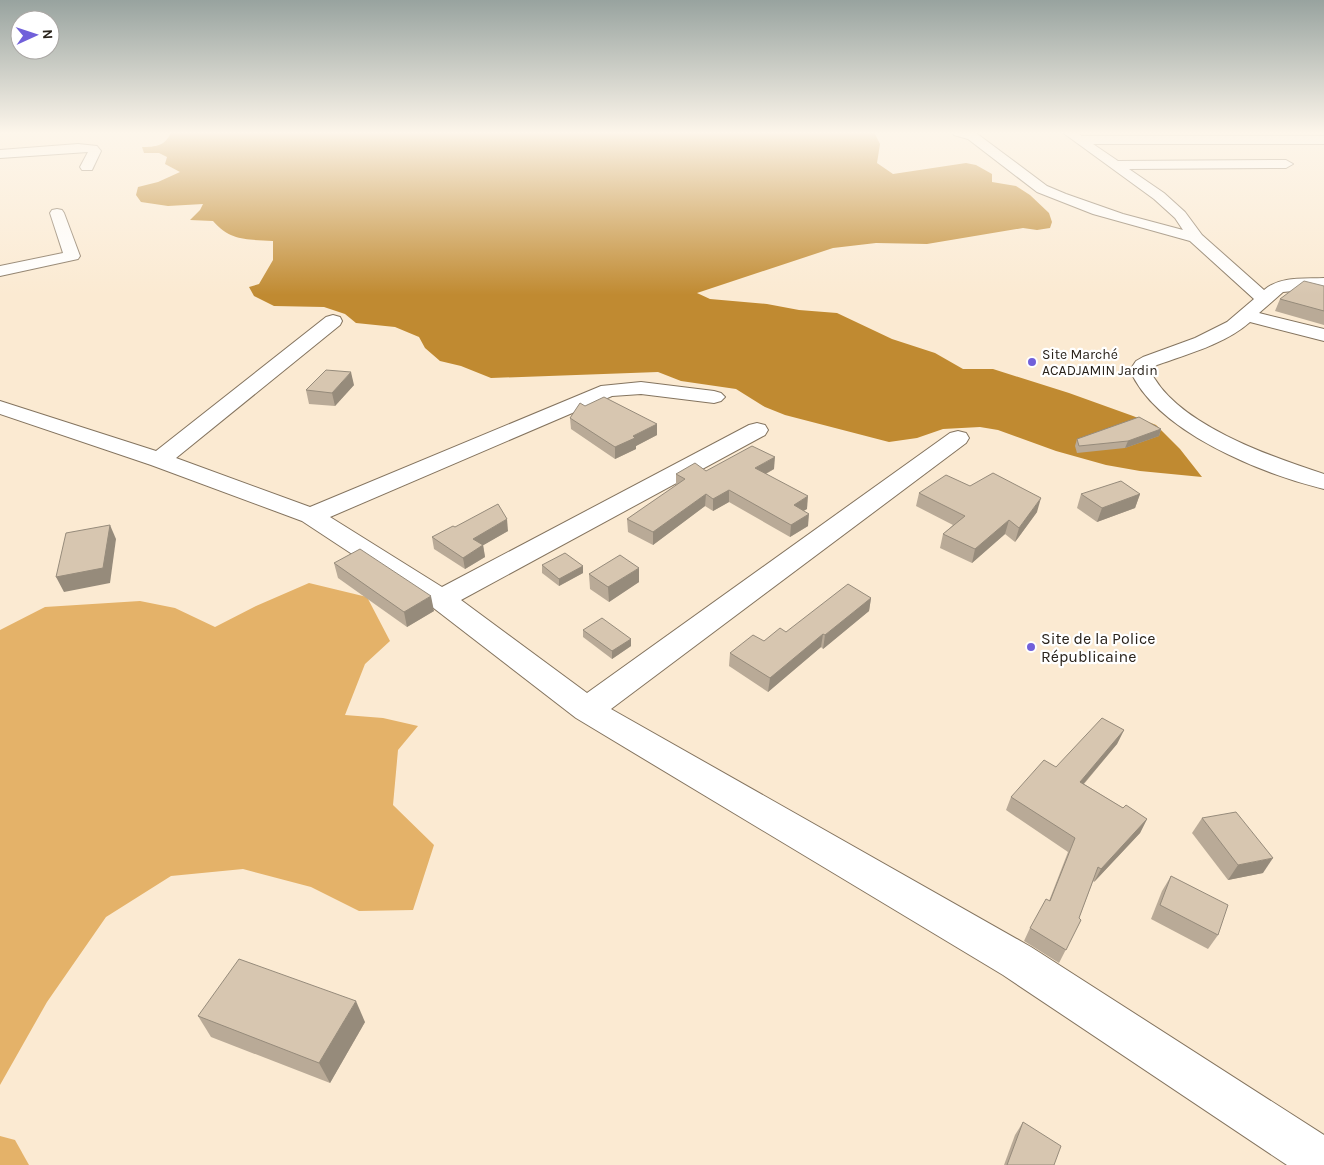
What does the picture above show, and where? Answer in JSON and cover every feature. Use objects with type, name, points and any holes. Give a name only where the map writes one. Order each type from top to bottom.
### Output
[{"type":"street","points":[[1039,186],[1055,195],[1099,211],[1196,238]]},
{"type":"street","points":[[1145,186],[1180,215],[1196,238],[1264,300]]},
{"type":"street","points":[[0,271],[72,256],[57,213]]},
{"type":"street","points":[[1324,283],[1285,285],[1277,288],[1234,326],[1202,342],[1143,364],[1140,370],[1143,380],[1165,403],[1191,425],[1257,459],[1324,482]]},
{"type":"street","points":[[1245,315],[1324,335]]},
{"type":"street","points":[[159,460],[334,321]]},
{"type":"street","points":[[311,516],[602,392],[623,388],[641,388],[714,398]]},
{"type":"street","points":[[6,414],[159,460],[311,516],[441,599],[588,710],[1017,961],[1324,1162]]},
{"type":"street","points":[[441,599],[757,430]]},
{"type":"street","points":[[588,710],[958,438]]},
{"type":"shaded area","points":[[1017,186],[1030,195],[1049,213],[1052,222],[1050,228],[1037,230],[1023,228],[927,244],[876,243],[833,248],[697,293],[710,299],[837,313],[892,339],[935,353],[963,369],[993,369],[1133,416],[1156,425],[1180,449],[1202,477],[1140,471],[1106,465],[1056,451],[998,430],[980,427],[943,429],[917,438],[889,442],[785,415],[765,407],[736,389],[681,381],[658,372],[491,378],[461,366],[440,361],[425,348],[419,337],[395,327],[356,323],[345,314],[324,307],[274,306],[254,296],[249,287],[259,284],[273,260],[273,241],[240,238],[226,233],[213,221],[190,220],[203,204],[168,206],[141,202],[136,195],[138,187]]},
{"type":"shaded area","points":[[309,583],[367,597],[390,641],[365,664],[345,715],[383,718],[418,726],[398,750],[393,805],[434,845],[413,910],[359,911],[311,887],[243,869],[171,876],[106,917],[47,1002],[0,1085],[0,630],[45,607],[140,601],[175,608],[215,627],[256,606]]},
{"type":"shaded area","points":[[0,1136],[15,1140],[29,1165],[0,1165]]},
{"type":"building","points":[[1304,281],[1324,286],[1324,311],[1280,299]]},
{"type":"building","points":[[326,370],[351,372],[332,393],[306,390]]},
{"type":"building","points":[[604,397],[657,424],[633,436],[635,438],[615,447],[570,418],[580,403],[585,406]]},
{"type":"building","points":[[1139,417],[1161,429],[1128,441],[1079,446],[1077,439]]},
{"type":"building","points":[[752,446],[775,457],[755,468],[808,496],[794,505],[809,514],[791,525],[729,490],[713,499],[706,494],[653,532],[627,519],[685,479],[676,474],[695,463],[706,471]]},
{"type":"building","points":[[993,473],[1041,498],[1019,528],[1009,520],[975,549],[943,534],[965,516],[919,493],[946,475],[970,486]]},
{"type":"building","points":[[1121,481],[1140,494],[1102,508],[1081,494]]},
{"type":"building","points":[[498,504],[507,519],[473,539],[483,545],[463,558],[432,537],[453,526],[455,527]]},
{"type":"building","points":[[110,525],[103,568],[56,577],[66,533]]},
{"type":"building","points":[[360,549],[431,596],[404,612],[334,563]]},
{"type":"building","points":[[565,553],[583,566],[559,579],[542,565]]},
{"type":"building","points":[[620,555],[639,568],[608,587],[589,574]]},
{"type":"building","points":[[848,584],[871,598],[825,635],[823,634],[770,678],[730,653],[753,635],[764,641],[780,628],[786,632]]},
{"type":"building","points":[[602,618],[631,639],[612,651],[583,630]]},
{"type":"building","points":[[1102,718],[1124,730],[1080,782],[1123,808],[1126,805],[1147,819],[1101,869],[1098,867],[1079,918],[1081,920],[1066,950],[1030,928],[1046,899],[1050,901],[1075,838],[1011,797],[1044,760],[1056,767]]},
{"type":"building","points":[[1236,812],[1273,858],[1238,865],[1202,818]]},
{"type":"building","points":[[1171,876],[1228,905],[1218,935],[1160,905]]},
{"type":"building","points":[[239,959],[356,1001],[319,1063],[198,1016]]},
{"type":"building","points":[[1023,1122],[1061,1146],[1054,1165],[1007,1165]]},
{"type":"place","name":"Site Marché ACADJAMIN Jardin","points":[[1032,362]]},
{"type":"place","name":"Site de la Police Républicaine","points":[[1031,647]]}]
